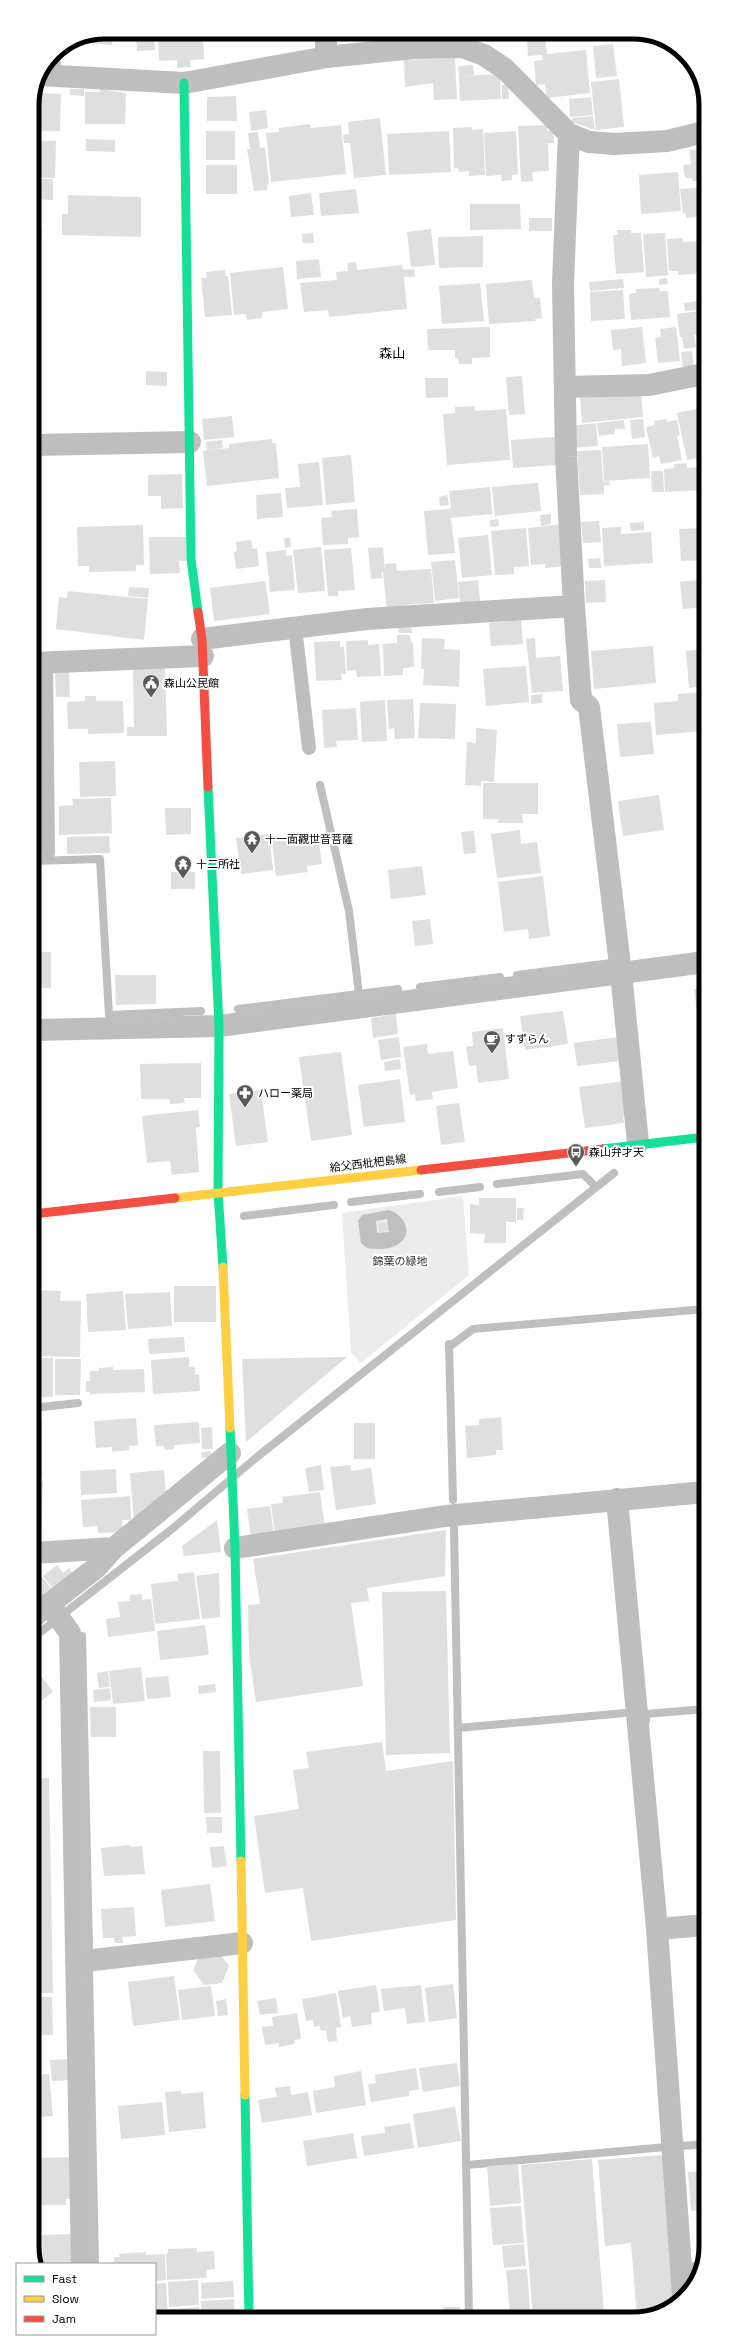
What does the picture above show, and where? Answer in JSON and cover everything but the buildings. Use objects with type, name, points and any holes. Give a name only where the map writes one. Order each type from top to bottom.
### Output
[{"type":"street","points":[[326,39],[328,57]]},
{"type":"street","points":[[46,76],[184,83],[328,57],[414,48],[462,47],[484,55],[505,69],[569,134],[589,142],[614,144],[667,141],[699,133]]},
{"type":"street","points":[[184,83],[191,559],[203,648],[219,1026],[218,1192],[221,1220],[235,1548],[249,2312]]},
{"type":"street","points":[[569,134],[563,284],[566,458],[574,606],[581,700],[589,708],[621,973],[638,1143]]},
{"type":"street","points":[[565,387],[649,385],[699,375]]},
{"type":"street","points":[[39,445],[190,442]]},
{"type":"street","points":[[39,662],[203,648],[295,627],[367,618],[574,606]]},
{"type":"street","points":[[39,1030],[219,1026],[699,963]]},
{"type":"street","name":"給父西枇杷島線","points":[[39,1213],[638,1143],[699,1138]]},
{"type":"street","points":[[82,2263],[68,1631],[45,1610],[97,1567],[114,1548],[230,1457]]},
{"type":"street","points":[[235,1548],[445,1516],[699,1492]]},
{"type":"street","points":[[617,1499],[657,1929],[683,2289]]},
{"type":"street","points":[[39,1552],[114,1548]]},
{"type":"street","points":[[657,1929],[699,1926]]},
{"type":"street","points":[[76,1962],[242,1943]]},
{"type":"lane","points":[[295,627],[309,748]]},
{"type":"lane","points":[[39,662],[48,853]]},
{"type":"green space","name":"錦葉の緑地","points":[[463,1196],[469,1275],[361,1363],[351,1353],[342,1213]]},
{"type":"shaded area","points":[[389,1210],[396,1213],[405,1223],[406,1234],[404,1239],[399,1244],[389,1248],[367,1248],[361,1243],[358,1221],[362,1215]],"holes":[[[387,1219],[389,1232],[377,1233],[376,1221]]]},
{"type":"waterway","points":[[320,785],[349,911],[359,994]]},
{"type":"waterway","points":[[39,861],[100,859],[109,1015],[201,1011]]},
{"type":"waterway","points":[[517,975],[611,963]]},
{"type":"waterway","points":[[420,987],[500,977]]},
{"type":"waterway","points":[[238,1009],[398,989]]},
{"type":"waterway","points":[[39,1633],[172,1529],[257,1457],[614,1173]]},
{"type":"waterway","points":[[497,1184],[583,1174],[596,1187]]},
{"type":"waterway","points":[[439,1192],[480,1187]]},
{"type":"waterway","points":[[351,1202],[420,1194]]},
{"type":"waterway","points":[[244,1216],[334,1205]]},
{"type":"waterway","points":[[449,1347],[473,1329],[699,1310]]},
{"type":"waterway","points":[[449,1344],[453,1500]]},
{"type":"waterway","points":[[39,1407],[78,1403]]},
{"type":"waterway","points":[[454,1527],[469,2312]]},
{"type":"waterway","points":[[82,1636],[89,1947]]},
{"type":"waterway","points":[[646,1721],[646,1714],[699,1710]]},
{"type":"waterway","points":[[458,1728],[625,1713]]},
{"type":"waterway","points":[[89,1970],[95,2263]]},
{"type":"waterway","points":[[682,2146],[699,2145]]},
{"type":"waterway","points":[[467,2165],[666,2147]]},
{"type":"waterway","points":[[692,2266],[692,2273]]},
{"type":"traffic: fast","points":[[184,83],[191,559],[198,612]]},
{"type":"traffic: fast","points":[[208,787],[219,1026],[218,1192],[223,1267]]},
{"type":"traffic: fast","points":[[603,1149],[699,1138]]},
{"type":"traffic: fast","points":[[230,1428],[235,1548],[241,1861]]},
{"type":"traffic: fast","points":[[245,2095],[249,2312]]},
{"type":"traffic: slow","points":[[175,1198],[421,1170]]},
{"type":"traffic: slow","points":[[223,1267],[230,1428]]},
{"type":"traffic: slow","points":[[241,1861],[245,2095]]},
{"type":"traffic: jam","points":[[198,612],[202,639],[208,787]]},
{"type":"traffic: jam","points":[[421,1170],[603,1149]]},
{"type":"traffic: jam","points":[[39,1213],[175,1198]]},
{"type":"place","name":"森山公民館","points":[[151,698]]},
{"type":"place","name":"十一面觀世音菩薩","points":[[252,854]]},
{"type":"place","name":"十二所社","points":[[183,879]]},
{"type":"place","name":"すずらん","points":[[492,1054]]},
{"type":"place","name":"ハロー薬局","points":[[245,1108]]},
{"type":"place","name":"森山弁才天","points":[[576,1167]]},
{"type":"district","name":"森山","points":[[392,353]]}]
